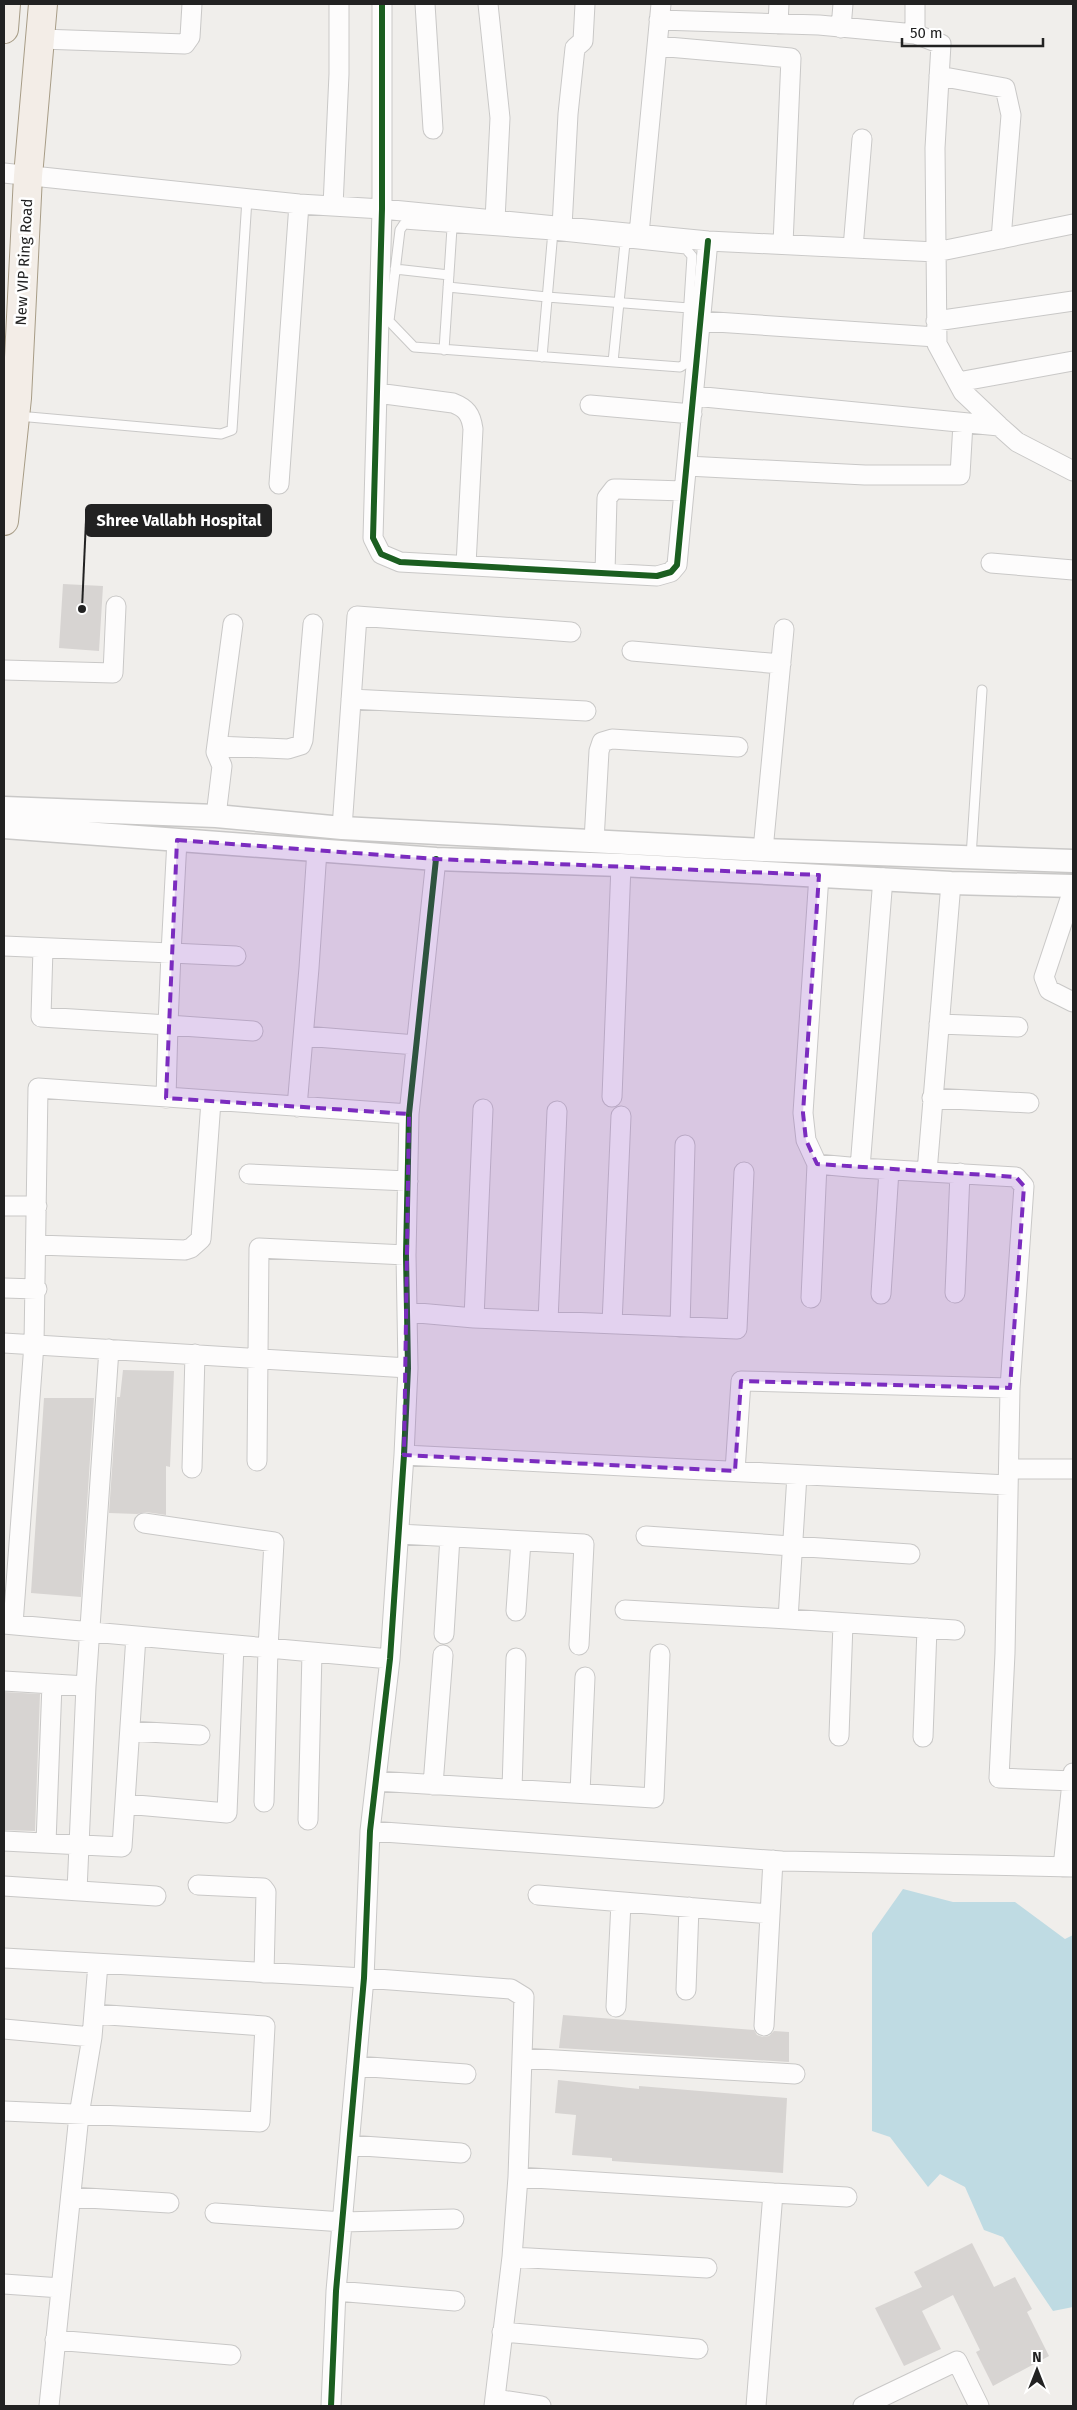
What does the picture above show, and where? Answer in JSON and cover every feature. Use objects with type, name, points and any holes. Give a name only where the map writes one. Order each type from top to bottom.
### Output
[{"type":"main road","name":"New VIP Ring Road","points":[[4,521],[12,404],[16,175],[41,38],[43,4]]},
{"type":"street","points":[[41,38],[185,44],[190,37],[192,4]]},
{"type":"street","points":[[333,206],[339,74],[339,4]]},
{"type":"street","points":[[382,4],[382,208],[373,538],[381,554],[400,562],[657,576],[671,572],[677,565],[693,405],[695,314],[708,241]]},
{"type":"street","points":[[425,4],[433,129]]},
{"type":"street","points":[[488,4],[500,118],[495,220]]},
{"type":"street","points":[[556,229],[575,48],[583,41],[585,4]]},
{"type":"street","points":[[778,24],[779,4]]},
{"type":"street","points":[[841,28],[843,4]]},
{"type":"street","points":[[914,34],[915,4]]},
{"type":"street","points":[[632,239],[660,12],[778,24],[914,34],[941,44],[935,148],[937,344],[963,392],[1018,442],[1073,471]]},
{"type":"street","points":[[657,46],[791,58],[782,244]]},
{"type":"street","points":[[939,76],[1005,88],[1011,115],[1001,239]]},
{"type":"street","points":[[853,248],[862,139]]},
{"type":"street","points":[[16,175],[299,204],[382,208],[495,220],[632,239],[936,252],[1073,224]]},
{"type":"street","points":[[279,484],[299,204]]},
{"type":"street","points":[[695,314],[936,329],[1073,302]]},
{"type":"street","points":[[958,382],[1073,361]]},
{"type":"street","points":[[377,393],[453,403],[468,412],[473,428],[466,565]]},
{"type":"street","points":[[590,405],[693,405],[1000,426]]},
{"type":"street","points":[[687,466],[865,475],[960,475],[963,423]]},
{"type":"street","points":[[605,573],[608,498],[610,493],[619,488],[684,491]]},
{"type":"street","points":[[991,563],[1073,570]]},
{"type":"street","points":[[4,670],[113,673],[116,606]]},
{"type":"street","points":[[342,828],[357,616],[571,632]]},
{"type":"street","points":[[216,816],[222,766],[216,752],[233,624]]},
{"type":"street","points":[[217,746],[288,749],[301,745],[313,624]]},
{"type":"street","points":[[763,850],[784,628]]},
{"type":"street","points":[[632,651],[781,664]]},
{"type":"street","points":[[351,699],[586,711]]},
{"type":"street","points":[[594,841],[599,751],[602,742],[612,739],[738,747]]},
{"type":"street","points":[[4,808],[216,816],[342,828],[763,850],[1073,861]]},
{"type":"street","points":[[4,827],[436,859],[621,865],[951,883],[1073,886]]},
{"type":"street","points":[[166,1098],[177,840]]},
{"type":"street","points":[[297,1107],[317,850]]},
{"type":"street","points":[[331,2406],[336,2291],[364,1978],[370,1831],[390,1659],[404,1455],[408,1368],[406,1255],[409,1114],[436,859]]},
{"type":"street","points":[[612,1097],[621,865]]},
{"type":"street","points":[[811,1298],[817,1164],[806,1140],[803,1113],[820,875]]},
{"type":"street","points":[[860,1168],[883,878]]},
{"type":"street","points":[[927,1172],[951,883]]},
{"type":"street","points":[[1073,890],[1044,977],[1045,984],[1050,990],[1073,1002]]},
{"type":"street","points":[[4,946],[236,956]]},
{"type":"street","points":[[43,948],[41,1017],[253,1031]]},
{"type":"street","points":[[939,1024],[1018,1027]]},
{"type":"street","points":[[304,1036],[416,1045]]},
{"type":"street","points":[[390,1659],[8,1624],[34,1344],[37,1289],[38,1088],[409,1114]]},
{"type":"street","points":[[932,1098],[1028,1102]]},
{"type":"street","points":[[37,1245],[185,1250],[196,1245],[201,1239],[211,1101]]},
{"type":"street","points":[[474,1318],[483,1109]]},
{"type":"street","points":[[548,1321],[557,1111]]},
{"type":"street","points":[[612,1324],[621,1116]]},
{"type":"street","points":[[680,1327],[685,1145]]},
{"type":"street","points":[[817,1164],[1016,1177],[1024,1186],[1010,1388],[1005,1653],[999,1778],[1073,1781]]},
{"type":"street","points":[[880,1294],[889,1170]]},
{"type":"street","points":[[407,1312],[474,1318],[737,1329],[744,1172]]},
{"type":"street","points":[[955,1294],[960,1173]]},
{"type":"street","points":[[249,1174],[408,1181]]},
{"type":"street","points":[[4,1206],[37,1206]]},
{"type":"street","points":[[257,1461],[259,1248],[406,1255]]},
{"type":"street","points":[[4,1288],[37,1289]]},
{"type":"street","points":[[4,1343],[408,1368]]},
{"type":"street","points":[[77,1891],[89,1631],[109,1349]]},
{"type":"street","points":[[192,1468],[195,1354]]},
{"type":"street","points":[[735,1471],[741,1381],[1010,1388]]},
{"type":"street","points":[[404,1455],[797,1475],[1008,1477],[1073,1469]]},
{"type":"street","points":[[788,1619],[797,1475]]},
{"type":"street","points":[[144,1523],[274,1542],[268,1648],[264,1802]]},
{"type":"street","points":[[399,1534],[584,1544],[579,1645]]},
{"type":"street","points":[[646,1536],[910,1554]]},
{"type":"street","points":[[444,1634],[450,1537]]},
{"type":"street","points":[[516,1611],[521,1541]]},
{"type":"street","points":[[625,1610],[955,1630]]},
{"type":"street","points":[[839,1736],[843,1622]]},
{"type":"street","points":[[923,1737],[927,1628]]},
{"type":"street","points":[[4,1841],[122,1847],[136,1636]]},
{"type":"street","points":[[125,1804],[227,1813],[234,1645]]},
{"type":"street","points":[[308,1820],[312,1652]]},
{"type":"street","points":[[376,1781],[654,1798],[660,1654]]},
{"type":"street","points":[[433,1785],[443,1655]]},
{"type":"street","points":[[512,1789],[516,1658]]},
{"type":"street","points":[[580,1793],[585,1677]]},
{"type":"street","points":[[4,1681],[86,1686]]},
{"type":"street","points":[[46,1843],[52,1684]]},
{"type":"street","points":[[130,1731],[200,1735]]},
{"type":"street","points":[[370,1831],[773,1860],[1068,1867],[1073,1773]]},
{"type":"street","points":[[764,2026],[773,1860]]},
{"type":"street","points":[[198,1885],[263,1888],[266,1892],[264,1973]]},
{"type":"street","points":[[4,1886],[156,1896]]},
{"type":"street","points":[[538,1895],[769,1914]]},
{"type":"street","points":[[616,2007],[621,1902]]},
{"type":"street","points":[[686,1990],[689,1907]]},
{"type":"street","points":[[4,1958],[364,1978],[511,1989],[524,1997],[518,2176],[512,2258],[495,2403],[541,2406]]},
{"type":"street","points":[[49,2406],[79,2115],[92,2037],[98,1964]]},
{"type":"street","points":[[4,2111],[260,2122],[265,2026],[94,2014]]},
{"type":"street","points":[[4,2029],[92,2037]]},
{"type":"street","points":[[522,2058],[795,2074]]},
{"type":"street","points":[[356,2066],[466,2074]]},
{"type":"street","points":[[349,2145],[462,2153]]},
{"type":"street","points":[[518,2176],[846,2197]]},
{"type":"street","points":[[756,2406],[773,2193]]},
{"type":"street","points":[[71,2198],[169,2203]]},
{"type":"street","points":[[215,2213],[343,2222],[454,2219]]},
{"type":"street","points":[[512,2258],[707,2268]]},
{"type":"street","points":[[4,2284],[61,2288]]},
{"type":"street","points":[[336,2291],[455,2301]]},
{"type":"street","points":[[502,2332],[698,2349]]},
{"type":"street","points":[[55,2340],[231,2355]]},
{"type":"street","points":[[863,2406],[957,2361],[979,2406]]},
{"type":"lane","points":[[12,404],[221,434],[232,430],[247,199]]},
{"type":"lane","points":[[542,357],[547,297],[556,229],[452,228],[404,224],[400,230],[390,324],[414,347],[444,350],[542,357],[683,367],[686,361],[695,314],[690,251],[632,239],[620,303],[613,362]]},
{"type":"lane","points":[[444,350],[452,228]]},
{"type":"lane","points":[[396,270],[449,275]]},
{"type":"lane","points":[[448,287],[620,303],[695,314]]},
{"type":"lane","points":[[971,858],[982,690]]},
{"type":"highlighted area","points":[[177,840],[436,859],[819,875],[803,1113],[806,1140],[817,1164],[1016,1177],[1024,1186],[1010,1388],[741,1381],[735,1471],[404,1455],[409,1114],[166,1098]]},
{"type":"water","points":[[903,1889],[953,1902],[1015,1902],[1065,1939],[1073,1935],[1073,2307],[1053,2311],[1003,2237],[984,2230],[965,2187],[940,2174],[928,2187],[890,2137],[872,2131],[872,1933]]},
{"type":"building","points":[[63,584],[103,586],[99,651],[59,648]]},
{"type":"building","points":[[123,1370],[174,1371],[170,1467],[166,1466],[166,1515],[146,1512],[137,1514],[109,1513],[117,1397],[120,1397]]},
{"type":"building","points":[[44,1398],[94,1398],[81,1597],[31,1593]]},
{"type":"building","points":[[4,1692],[40,1694],[35,1831],[4,1830]]},
{"type":"building","points":[[563,2015],[754,2030],[757,2035],[763,2037],[769,2036],[774,2031],[789,2032],[789,2062],[559,2048]]},
{"type":"building","points":[[558,2080],[639,2089],[639,2086],[787,2098],[783,2173],[612,2161],[612,2158],[572,2155],[576,2115],[555,2113]]},
{"type":"building","points":[[972,2243],[994,2287],[1015,2277],[1032,2309],[1027,2312],[1049,2356],[993,2386],[976,2352],[980,2350],[953,2295],[922,2311],[941,2349],[904,2366],[875,2308],[922,2287],[914,2272]]},
{"type":"cycle path","points":[[382,4],[382,209],[373,538],[381,554],[400,562],[657,576],[671,572],[677,565],[708,241]]},
{"type":"cycle path","points":[[331,2406],[336,2291],[364,1978],[370,1831],[390,1659],[404,1455],[408,1368],[406,1255],[409,1114],[436,859]]},
{"type":"place","name":"Shree Vallabh Hospital","points":[[82,609]]}]
